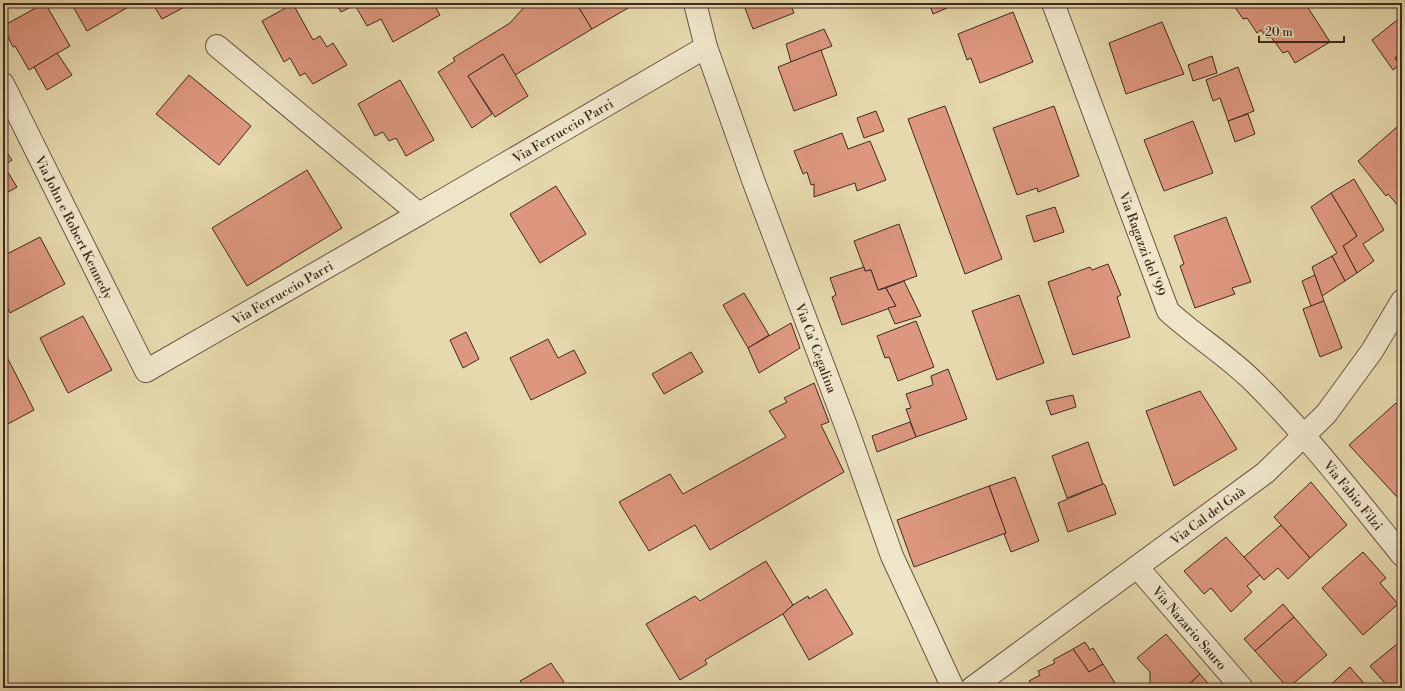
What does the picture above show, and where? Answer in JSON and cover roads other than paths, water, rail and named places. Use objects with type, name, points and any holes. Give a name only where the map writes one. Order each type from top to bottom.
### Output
[{"type":"street","name":"Via Ca' Cegalina","points":[[695,3],[706,47],[753,180],[846,426],[892,556],[953,688]]},
{"type":"street","name":"Via Ragazzi del '99","points":[[1053,3],[1168,311],[1190,332],[1228,358],[1305,435]]},
{"type":"street","points":[[217,46],[419,214]]},
{"type":"street","name":"Via Ferruccio Parri","points":[[146,371],[706,47]]},
{"type":"street","name":"Via John e Robert Kennedy","points":[[3,84],[146,371]]},
{"type":"street","name":"Via Cal del Guà","points":[[972,688],[1138,568],[1265,473],[1326,414],[1363,363],[1402,301]]},
{"type":"street","name":"Via Fabio Filzi","points":[[1305,435],[1402,554]]},
{"type":"street","name":"Via Nazario Sauro","points":[[1138,568],[1242,688]]}]
